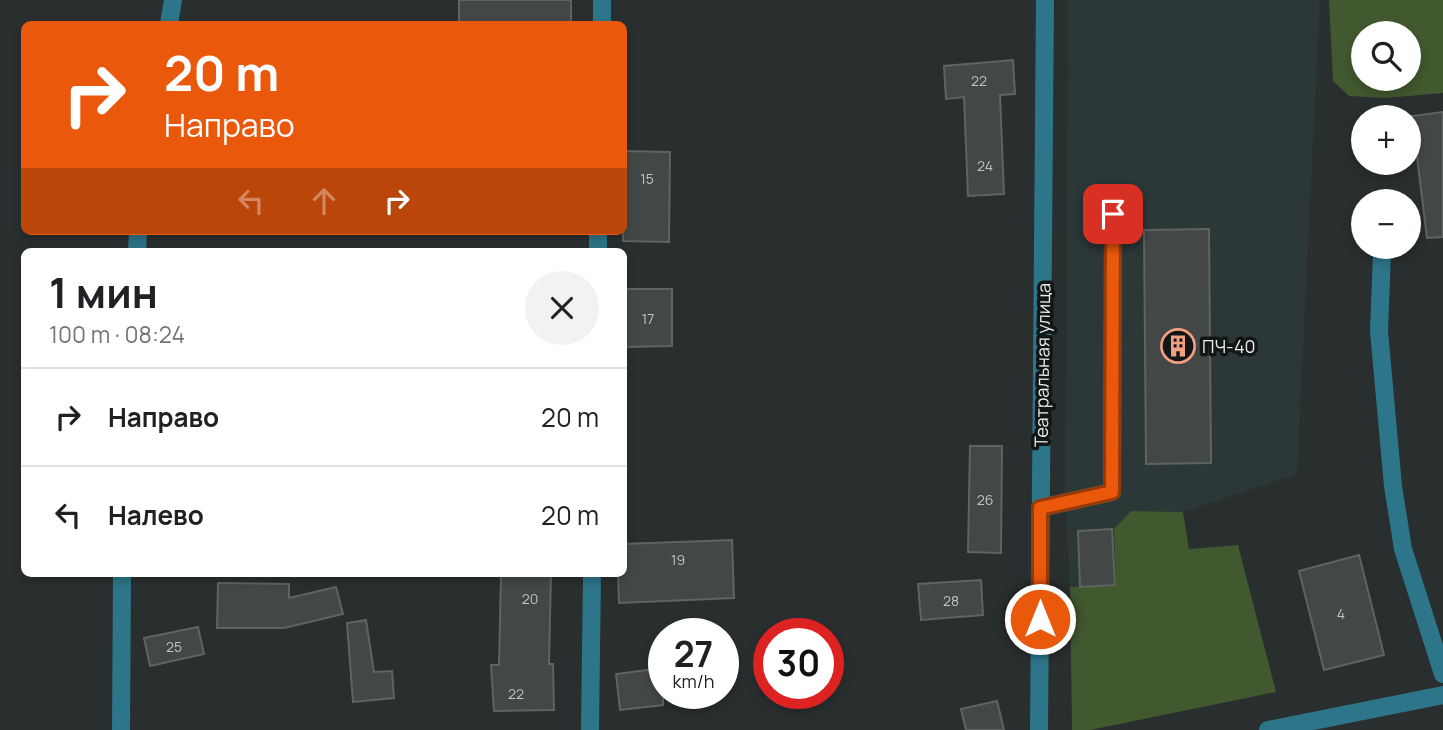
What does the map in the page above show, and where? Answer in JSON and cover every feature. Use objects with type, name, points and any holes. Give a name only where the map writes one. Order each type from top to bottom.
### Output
[{"type":"street","points":[[170,21],[173,0]]},
{"type":"street","points":[[602,0],[602,21]]},
{"type":"street","name":"Театральная улица","points":[[1039,730],[1045,0]]},
{"type":"street","points":[[1040,508],[1112,492],[1113,214]]},
{"type":"street","points":[[1382,259],[1379,331],[1393,486],[1403,549],[1443,674]]},
{"type":"street","points":[[121,730],[122,577]]},
{"type":"street","points":[[590,730],[593,577]]},
{"type":"street","points":[[1268,730],[1443,695]]},
{"type":"shaded area","points":[[1068,0],[1320,0],[1297,474],[1183,512],[1131,511],[1114,529],[1116,586],[1070,587],[1065,503]]},
{"type":"green space","points":[[1329,0],[1443,0],[1443,93],[1385,98],[1349,96],[1333,81]]},
{"type":"green space","points":[[1131,511],[1183,512],[1189,549],[1238,545],[1276,692],[1090,730],[1072,730],[1070,587],[1116,586],[1114,529]]},
{"type":"building","points":[[459,0],[571,0],[571,21],[459,21]]},
{"type":"building","points":[[1013,60],[1015,94],[1000,95],[1004,194],[968,196],[964,97],[946,99],[944,66]]},
{"type":"building","points":[[1443,112],[1443,237],[1427,238],[1419,175],[1421,115]]},
{"type":"building","points":[[627,151],[670,152],[669,242],[623,241],[623,235],[627,235]]},
{"type":"building","name":"ПЧ-40","points":[[1209,229],[1211,463],[1146,464],[1144,230]]},
{"type":"building","points":[[627,289],[672,289],[672,346],[627,347]]},
{"type":"building","points":[[970,446],[1002,446],[1001,553],[968,552]]},
{"type":"building","points":[[1112,529],[1115,585],[1080,587],[1078,531]]},
{"type":"building","points":[[732,540],[734,598],[619,603],[618,577],[627,577],[627,544]]},
{"type":"building","points":[[1359,555],[1384,655],[1324,670],[1299,571]]},
{"type":"building","points":[[501,577],[551,577],[549,664],[553,664],[554,710],[494,711],[491,665],[499,665]]},
{"type":"building","points":[[981,580],[983,615],[921,620],[918,584]]},
{"type":"building","points":[[218,583],[289,584],[289,598],[336,587],[343,614],[284,628],[217,628]]},
{"type":"building","points":[[366,620],[374,672],[392,671],[394,698],[353,702],[347,623]]},
{"type":"building","points":[[198,627],[204,654],[150,666],[144,638]]},
{"type":"building","points":[[648,670],[648,707],[620,710],[616,674]]},
{"type":"building","points":[[997,701],[1004,730],[966,730],[961,709]]},
{"type":"place","name":"ПЧ-40","points":[[1178,346]]},
{"type":"route","points":[[1040,619],[1040,508],[1112,492],[1113,214]]}]
